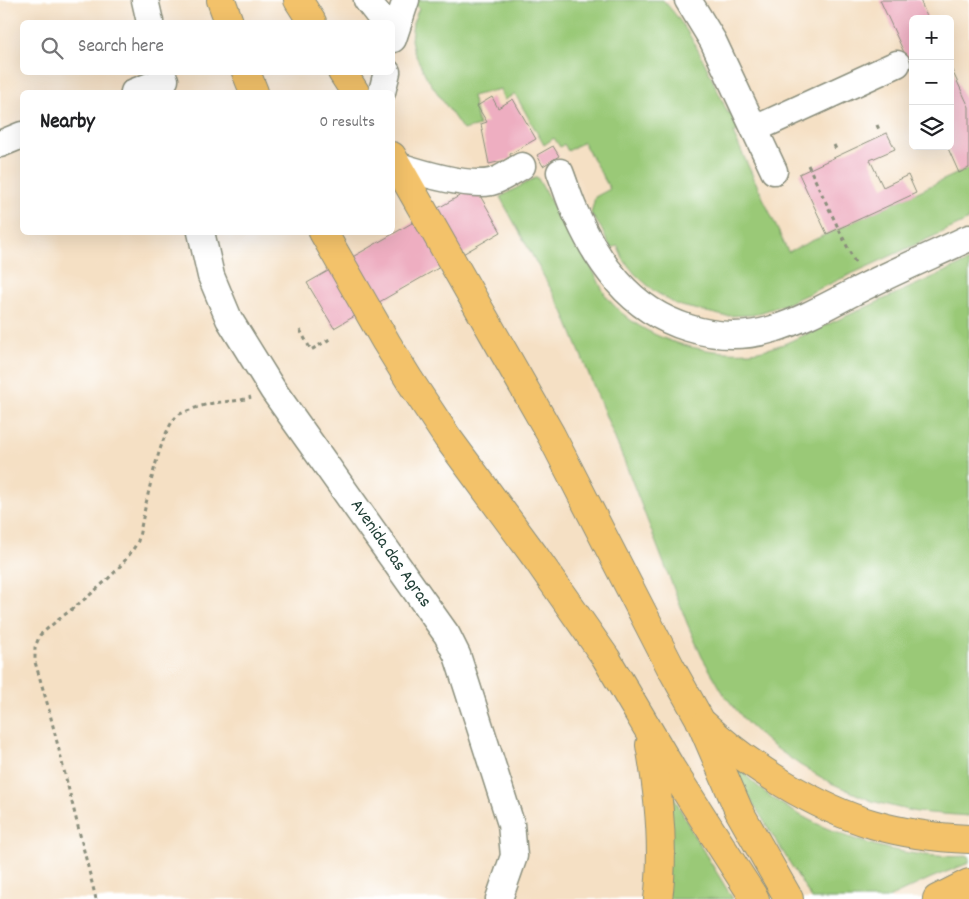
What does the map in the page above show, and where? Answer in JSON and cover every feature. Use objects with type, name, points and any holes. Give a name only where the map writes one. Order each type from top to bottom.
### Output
[{"type":"highway","points":[[221,0],[228,20]]},
{"type":"highway","points":[[298,0],[311,20]]},
{"type":"highway","points":[[247,75],[253,90]]},
{"type":"highway","points":[[344,75],[354,90]]},
{"type":"highway","points":[[396,161],[551,435],[699,718],[739,812],[789,899]]},
{"type":"highway","points":[[325,235],[410,381],[447,437],[511,523],[606,658],[671,768],[755,899]]},
{"type":"highway","points":[[699,718],[713,733],[747,761],[823,806],[865,823],[884,828],[911,834],[969,839]]},
{"type":"highway","points":[[646,726],[656,780],[661,833],[658,899]]},
{"type":"highway","points":[[937,899],[969,883]]},
{"type":"street","points":[[145,0],[150,20]]},
{"type":"street","points":[[366,0],[382,20]]},
{"type":"street","points":[[395,32],[406,0]]},
{"type":"street","points":[[691,2],[713,41],[774,171]]},
{"type":"street","points":[[755,130],[897,64]]},
{"type":"street","points":[[382,90],[386,75]]},
{"type":"street","points":[[140,90],[165,82]]},
{"type":"street","points":[[0,144],[20,137]]},
{"type":"street","points":[[396,161],[441,178],[482,182],[498,179],[522,166]]},
{"type":"street","points":[[560,172],[578,219],[618,282],[643,306],[677,324],[700,331],[744,334],[771,330],[824,308],[866,286],[969,238]]},
{"type":"street","name":"Avenida das Agras","points":[[202,235],[211,276],[229,319],[272,390],[447,635],[457,655],[511,824],[514,856],[499,899]]},
{"type":"path","points":[[877,125],[880,132]]},
{"type":"path","points":[[834,145],[837,151]]},
{"type":"path","points":[[808,165],[866,286]]},
{"type":"path","points":[[300,330],[312,350],[330,339]]},
{"type":"path","points":[[96,899],[48,706],[35,662],[35,646],[40,635],[113,575],[130,554],[138,541],[162,441],[169,425],[178,415],[218,402],[243,400],[272,390]]},
{"type":"green space","points":[[412,0],[663,0],[684,26],[707,68],[728,113],[732,112],[740,130],[733,133],[788,252],[969,168],[969,220],[786,304],[753,315],[724,316],[677,305],[654,291],[635,274],[623,259],[618,246],[611,248],[601,228],[591,214],[595,197],[610,189],[583,142],[568,151],[564,144],[560,147],[554,138],[544,145],[515,94],[504,100],[500,89],[472,96],[479,126],[463,130],[427,78],[414,52],[411,40],[413,23],[419,8],[411,3]]},
{"type":"green space","points":[[537,177],[567,230],[570,231],[586,257],[603,291],[623,314],[656,335],[674,342],[712,351],[751,352],[784,344],[969,261],[969,816],[917,812],[895,807],[872,801],[831,783],[800,765],[769,743],[748,724],[725,696],[702,657],[687,623],[563,311],[500,197]]},
{"type":"green space","points":[[732,762],[787,808],[836,832],[863,842],[917,854],[969,856],[969,863],[886,899],[812,899],[746,792],[730,763]]},
{"type":"green space","points":[[668,786],[695,837],[733,899],[667,899]]},
{"type":"building","points":[[880,0],[920,0],[926,15],[909,15],[909,63]]},
{"type":"building","points":[[954,75],[969,107],[969,168],[959,173],[949,150],[954,150]]},
{"type":"building","points":[[492,97],[498,108],[513,99],[536,139],[510,154],[511,159],[489,164],[481,124],[487,122],[477,106]]},
{"type":"building","points":[[887,133],[895,149],[870,160],[883,187],[908,175],[916,193],[827,234],[799,174]]},
{"type":"building","points":[[553,146],[559,156],[543,166],[537,155]]},
{"type":"building","points":[[475,187],[501,232],[334,328],[307,283],[391,235],[395,235],[395,233]]}]
